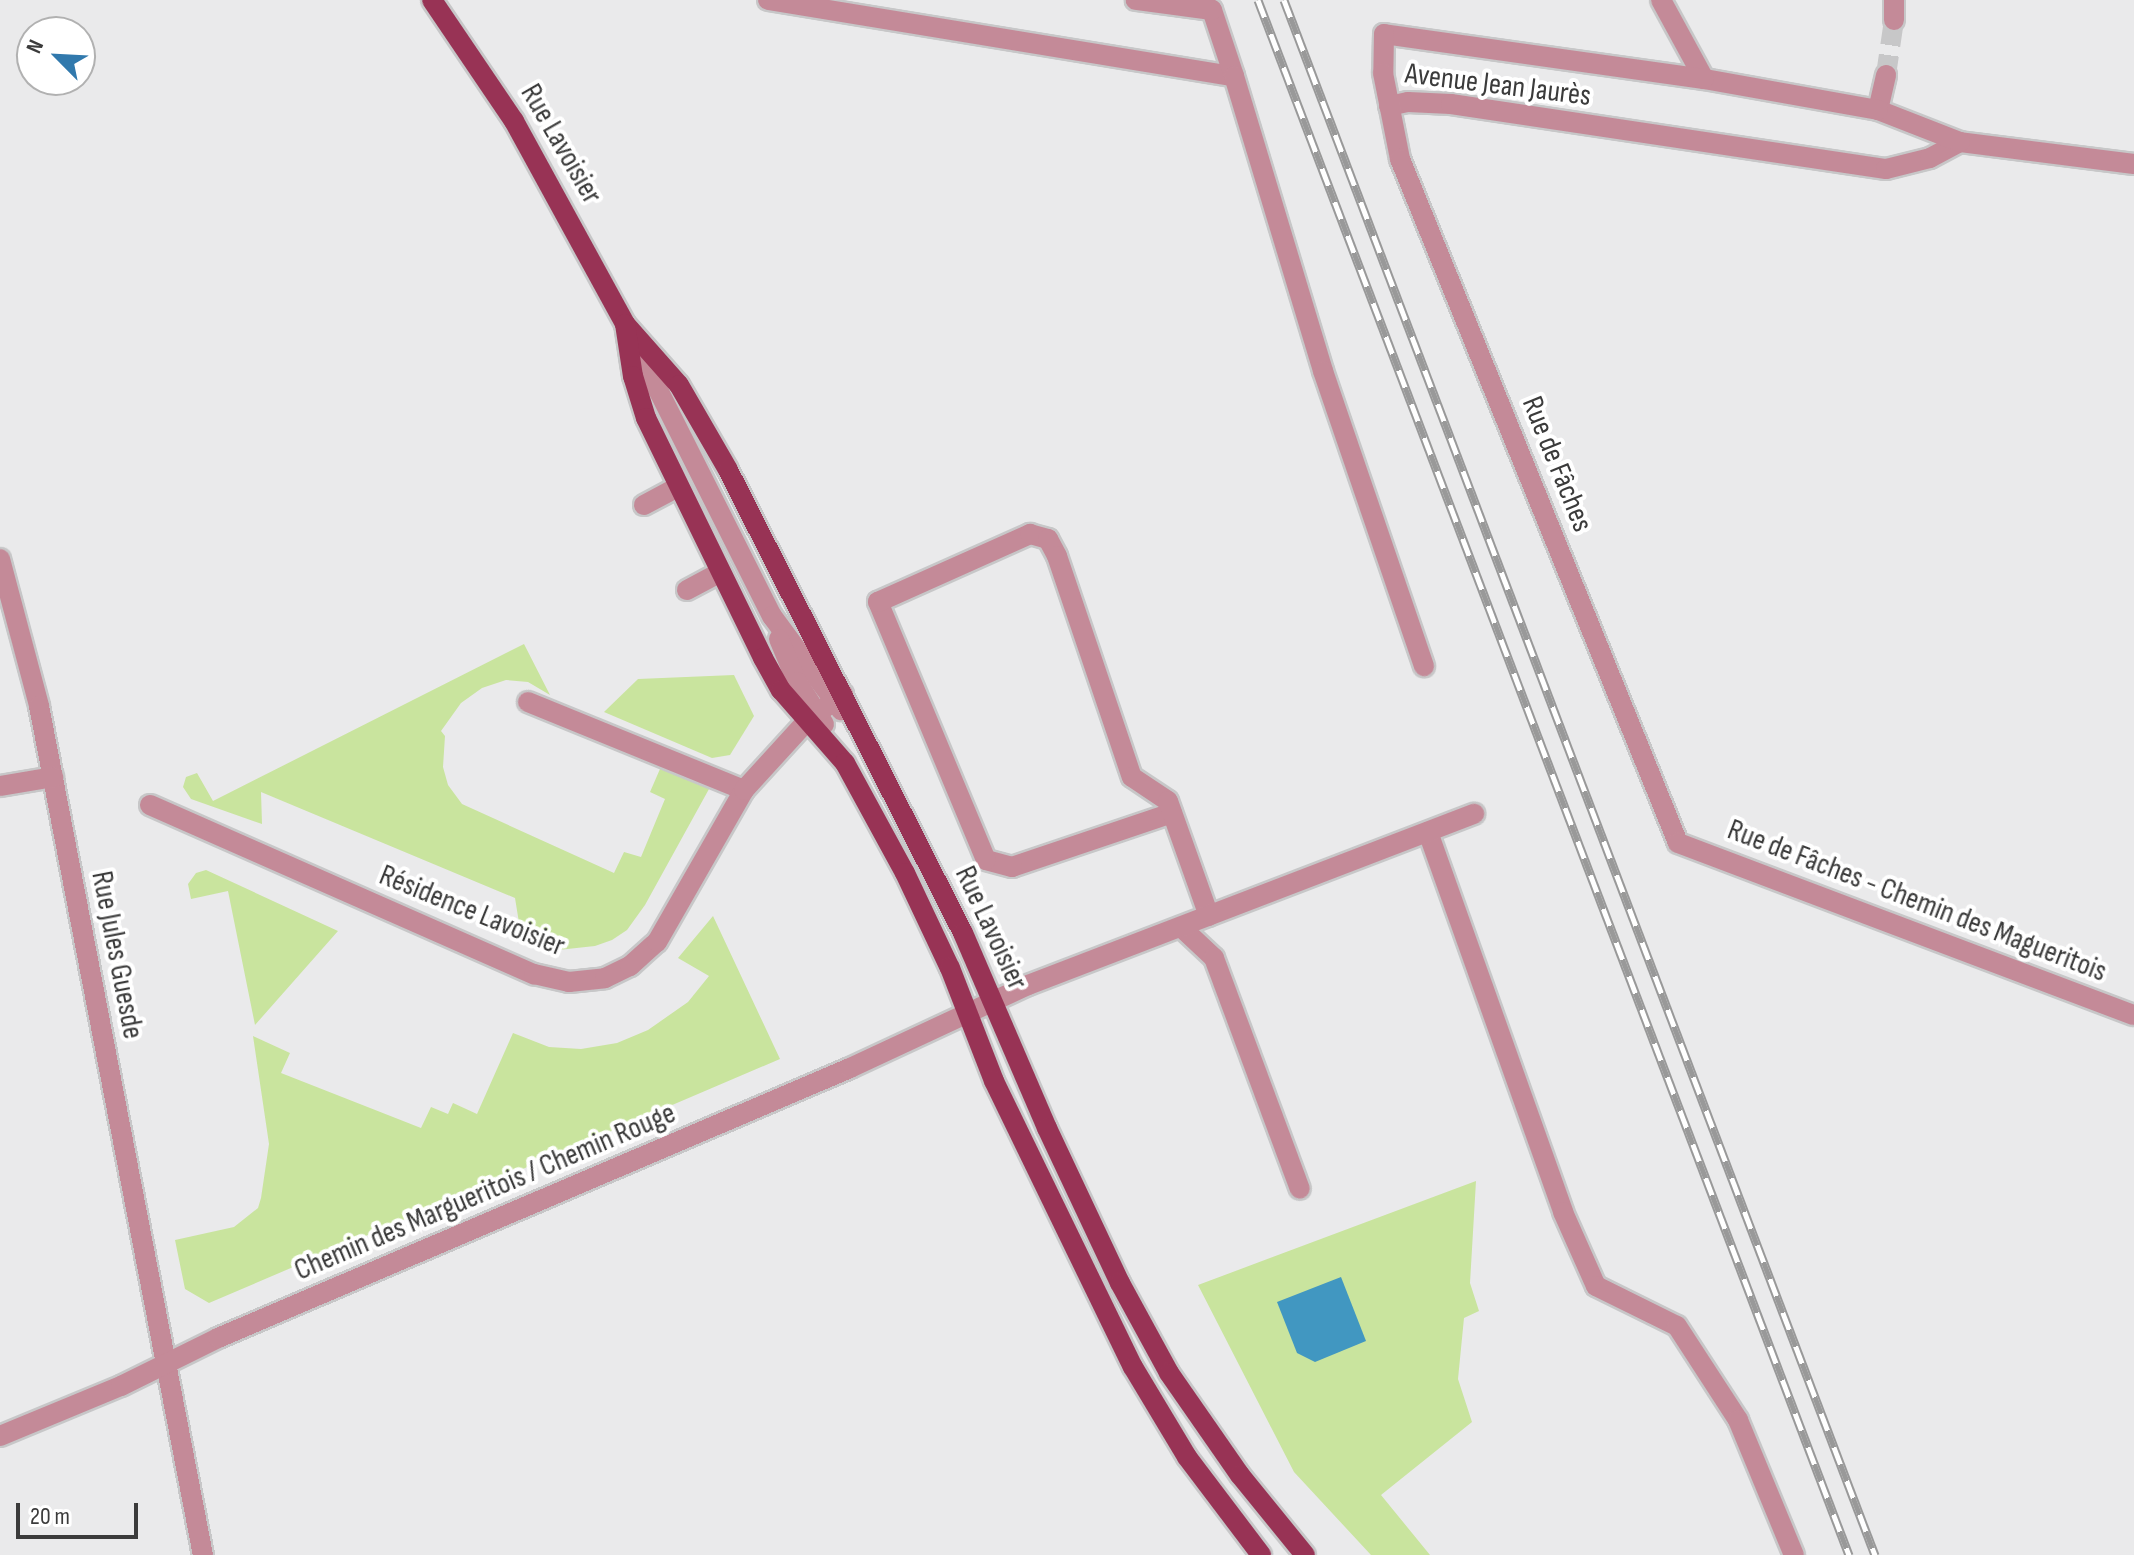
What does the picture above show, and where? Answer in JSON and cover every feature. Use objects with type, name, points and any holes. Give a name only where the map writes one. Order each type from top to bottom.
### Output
[{"type":"main road","name":"Rue Lavoisier","points":[[434,1],[514,121],[625,324],[679,385],[697,413],[839,697],[880,767],[994,1003],[1053,1142],[1120,1283],[1169,1373],[1231,1463],[1305,1555]]},
{"type":"main road","name":"Rue Lavoisier","points":[[625,324],[633,376],[646,418],[781,690],[812,717],[845,763],[905,873],[994,1081],[1133,1367],[1187,1457],[1261,1555]]},
{"type":"street","points":[[768,0],[1234,76]]},
{"type":"street","points":[[1136,0],[1212,10],[1323,371],[1424,666]]},
{"type":"street","points":[[1661,0],[1704,79]]},
{"type":"street","name":"Avenue Jean Jaurès","points":[[1960,142],[1930,158],[1886,169],[1451,104],[1408,102],[1389,106],[1383,73],[1384,34],[1704,79],[1886,114],[1960,142],[2134,164]]},
{"type":"street","points":[[1886,75],[1886,114]]},
{"type":"street","name":"Rue de Fâches","points":[[1389,106],[1400,159],[1678,843]]},
{"type":"street","points":[[625,324],[772,616],[812,717]]},
{"type":"street","points":[[644,505],[678,487]]},
{"type":"street","points":[[1172,813],[1012,867],[986,860],[878,602],[1030,534],[1048,539],[1057,556],[1132,777],[1168,801],[1209,916]]},
{"type":"street","name":"Rue Jules Guesde","points":[[0,559],[28,653],[203,1555]]},
{"type":"street","points":[[687,590],[721,572]]},
{"type":"street","points":[[772,616],[839,697]]},
{"type":"street","name":"Résidence Lavoisier","points":[[150,805],[534,974],[569,982],[605,978],[630,966],[657,942],[744,790],[812,717],[839,697]]},
{"type":"street","points":[[528,702],[744,790]]},
{"type":"street","points":[[0,786],[53,777]]},
{"type":"street","name":"Chemin des Margueritois / Chemin Rouge","points":[[0,1436],[218,1338],[968,1015],[1028,985],[1474,814]]},
{"type":"street","points":[[1428,832],[1563,1212],[1596,1286],[1677,1326],[1738,1420],[1794,1555]]},
{"type":"street","name":"Rue de Fâches - Chemin des Magueritois","points":[[1678,843],[2134,1015]]},
{"type":"street","points":[[1181,927],[1214,958],[1300,1189]]},
{"type":"green space","points":[[524,644],[550,695],[528,682],[506,680],[482,688],[461,703],[441,731],[445,736],[443,767],[448,785],[462,804],[614,873],[624,852],[641,857],[665,799],[650,792],[660,769],[665,766],[709,789],[645,905],[627,930],[612,940],[595,946],[558,950],[521,935],[515,898],[261,792],[262,824],[191,799],[183,787],[186,777],[197,773],[213,801]]},
{"type":"green space","points":[[734,675],[754,716],[730,755],[712,758],[604,712],[638,679]]},
{"type":"green space","points":[[206,870],[338,931],[255,1025],[228,891],[191,899],[188,884],[196,873]]},
{"type":"green space","points":[[713,916],[780,1059],[209,1303],[185,1289],[175,1240],[234,1227],[258,1208],[261,1198],[269,1144],[253,1036],[290,1053],[281,1073],[421,1128],[431,1107],[448,1114],[453,1103],[477,1114],[513,1033],[549,1047],[581,1049],[617,1043],[648,1030],[688,1002],[709,976],[678,958]]},
{"type":"green space","points":[[1476,1181],[1470,1283],[1479,1311],[1464,1318],[1458,1379],[1472,1422],[1381,1495],[1430,1555],[1371,1555],[1294,1472],[1198,1285]]},
{"type":"water","points":[[1341,1277],[1366,1341],[1315,1362],[1297,1353],[1277,1302]]},
{"type":"tunnel","points":[[1886,75],[1894,20]]},
{"type":"railway","points":[[1258,0],[1849,1555]]},
{"type":"railway","points":[[1284,0],[1875,1555]]}]
